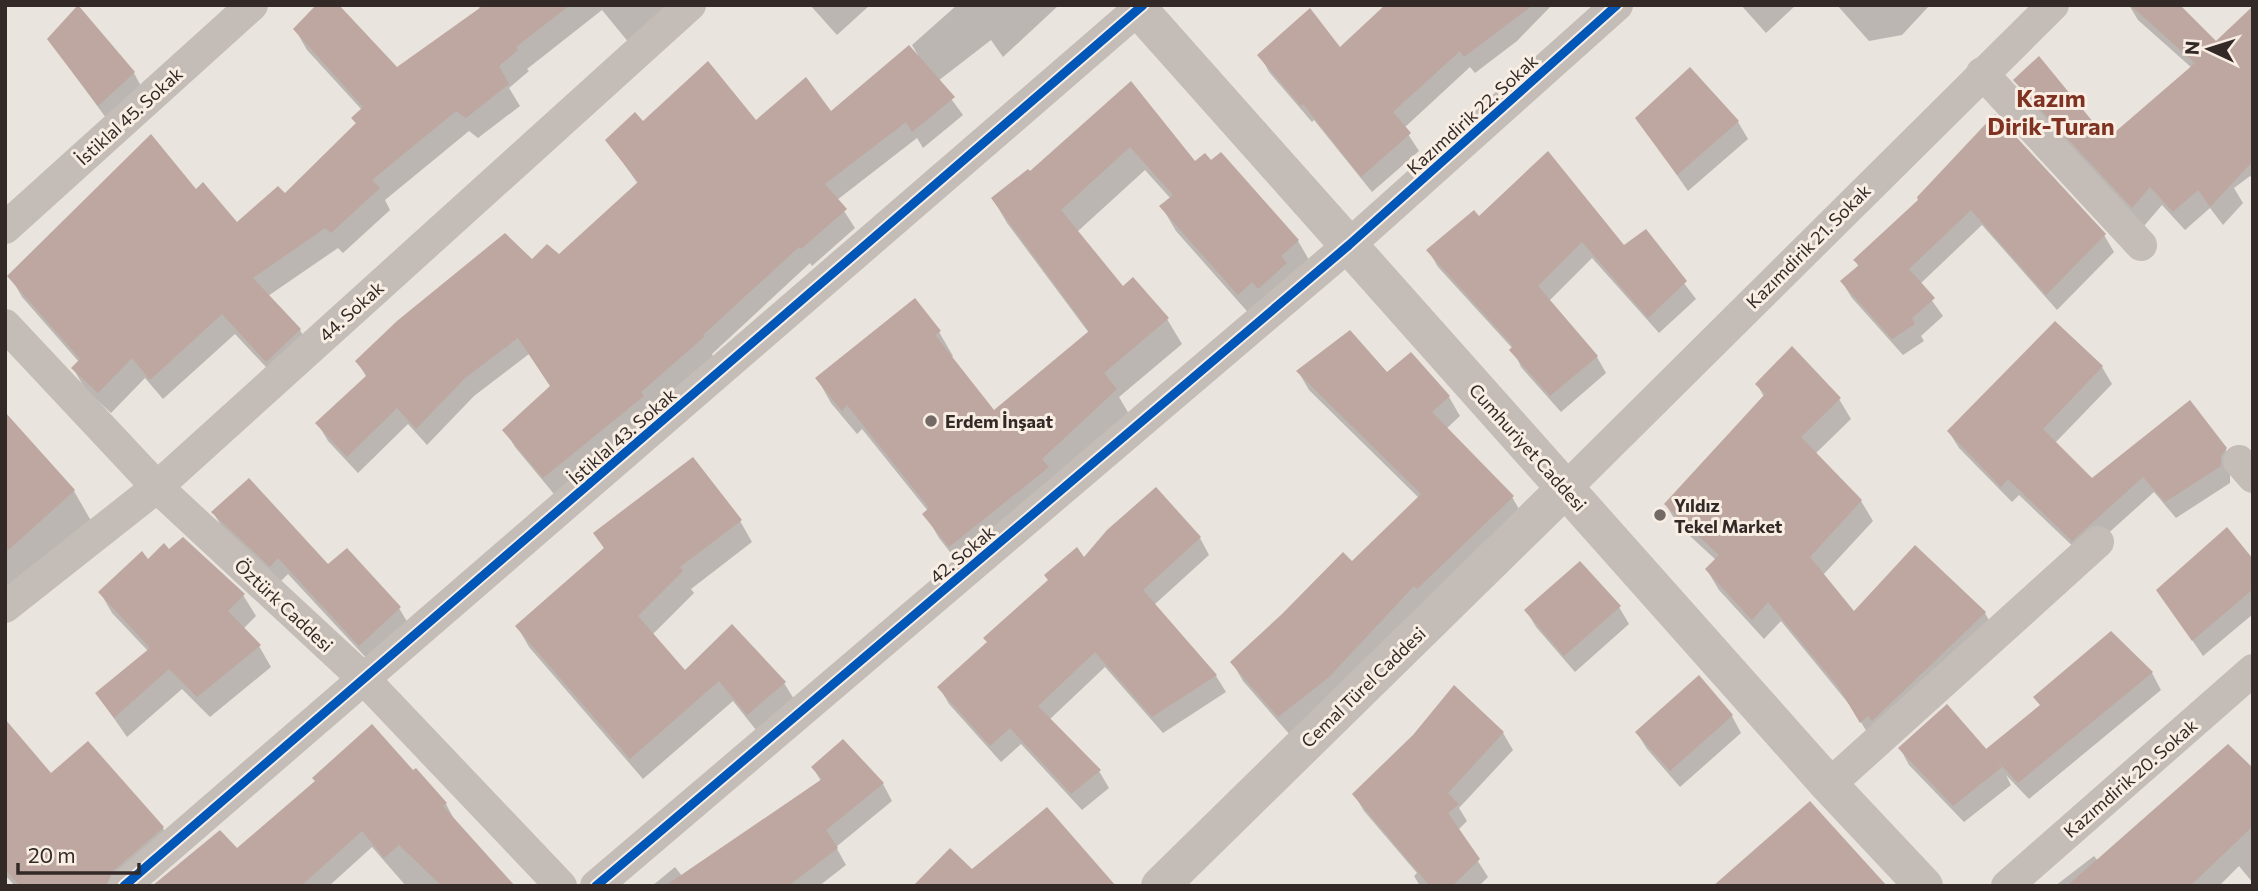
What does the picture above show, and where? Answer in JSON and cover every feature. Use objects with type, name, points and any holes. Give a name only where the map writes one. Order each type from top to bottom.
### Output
[{"type":"street","name":"İstiklal 45. Sokak","points":[[5,228],[253,5]]},
{"type":"street","name":"44. Sokak","points":[[5,607],[157,487],[690,5]]},
{"type":"street","name":"Kazımdirik 22. Sokak","points":[[1349,245],[1617,5]]},
{"type":"street","name":"Kazımdirik 21. Sokak","points":[[1565,489],[2053,5]]},
{"type":"street","name":"Cumhuriyet Caddesi","points":[[1139,6],[1829,785],[1924,886]]},
{"type":"street","name":"İstiklal 43. Sokak","points":[[124,886],[365,680],[1139,6]]},
{"type":"street","points":[[1982,73],[2141,245]]},
{"type":"street","name":"42. Sokak","points":[[596,886],[1349,245]]},
{"type":"street","name":"Öztürk Caddesi","points":[[5,325],[157,487],[365,680],[561,886]]},
{"type":"street","name":"Cemal Türel Caddesi","points":[[1160,886],[1565,489]]},
{"type":"street","points":[[1829,785],[2098,542]]},
{"type":"street","name":"Kazımdirik 20. Sokak","points":[[2007,886],[2253,670]]},
{"type":"building","points":[[78,5],[135,72],[98,106],[47,39]]},
{"type":"building","points":[[316,5],[339,5],[397,67],[484,5],[570,5],[516,47],[518,50],[499,66],[509,84],[466,118],[456,111],[372,180],[380,188],[331,233],[325,228],[253,278],[301,329],[266,362],[222,314],[150,380],[132,358],[98,393],[71,368],[80,359],[7,276],[151,134],[196,189],[203,182],[237,222],[278,186],[285,193],[356,123],[351,118],[363,107],[293,29]]},
{"type":"building","points":[[1385,5],[1533,5],[1464,57],[1460,51],[1393,112],[1411,133],[1361,177],[1303,104],[1301,106],[1257,55],[1310,8],[1340,47]]},
{"type":"building","points":[[2130,5],[2180,5],[2216,41],[2253,6],[2253,161],[2210,207],[2198,190],[2173,212],[2150,187],[2132,208],[2013,80],[2039,56],[2107,139],[2195,63]]},
{"type":"building","points":[[909,45],[955,97],[912,132],[906,122],[825,184],[847,209],[801,249],[799,247],[641,392],[644,396],[543,478],[502,430],[550,386],[518,338],[465,378],[416,429],[397,408],[347,457],[315,423],[367,375],[355,361],[397,321],[505,233],[532,259],[547,244],[559,254],[638,182],[605,140],[635,112],[643,121],[708,61],[756,120],[806,77],[831,111]]},
{"type":"building","points":[[1690,67],[1739,121],[1677,175],[1635,118]]},
{"type":"building","points":[[1131,81],[1195,161],[1205,153],[1211,160],[1221,152],[1299,240],[1281,256],[1287,263],[1258,289],[1252,282],[1238,295],[1159,206],[1173,195],[1130,147],[1061,210],[1123,286],[1133,277],[1169,318],[1104,373],[1117,389],[1042,459],[1049,467],[949,547],[922,514],[929,508],[847,405],[842,411],[815,378],[915,298],[941,331],[935,335],[994,410],[1089,331],[991,198],[1028,169],[1030,171]]},
{"type":"building","points":[[1995,114],[2106,234],[2046,295],[1971,210],[1909,269],[1935,298],[1912,318],[1915,324],[1892,339],[1840,281],[1859,265],[1853,260],[1918,200],[1917,197]]},
{"type":"building","points":[[1548,151],[1624,245],[1646,229],[1687,281],[1648,318],[1582,242],[1538,286],[1598,356],[1550,396],[1509,350],[1513,346],[1426,250],[1474,210],[1479,216]]},
{"type":"building","points":[[2055,321],[2103,366],[2043,429],[2092,478],[2190,400],[2227,448],[2221,456],[2221,466],[2165,502],[2143,477],[2072,541],[2008,479],[2001,487],[1947,431]]},
{"type":"building","points":[[1350,330],[1387,372],[1411,352],[1450,396],[1432,412],[1514,496],[1417,589],[1414,586],[1329,677],[1278,717],[1230,662],[1343,552],[1352,561],[1421,494],[1296,371]]},
{"type":"building","points":[[1792,346],[1841,398],[1801,437],[1862,500],[1810,557],[1854,611],[1915,545],[1986,612],[1872,721],[1868,716],[1860,723],[1839,688],[1768,602],[1752,620],[1705,569],[1719,555],[1664,504],[1765,394],[1755,384]]},
{"type":"building","points":[[5,412],[75,490],[5,553]]},
{"type":"building","points":[[693,457],[742,520],[680,567],[683,571],[638,616],[685,670],[732,624],[786,682],[747,715],[719,681],[630,759],[515,626],[604,548],[593,533]]},
{"type":"building","points":[[249,478],[328,564],[347,548],[401,607],[359,646],[278,558],[270,567],[211,512]]},
{"type":"building","points":[[1156,487],[1201,537],[1143,590],[1217,675],[1152,717],[1095,652],[1038,706],[1101,770],[1071,794],[1010,728],[990,746],[937,687],[987,642],[983,638],[1048,580],[1044,575],[1077,547],[1084,557],[1107,530]]},
{"type":"building","points":[[2227,527],[2253,559],[2253,589],[2192,641],[2156,590]]},
{"type":"building","points":[[183,537],[245,594],[228,611],[261,645],[197,697],[169,669],[114,718],[95,693],[150,648],[98,592],[142,551],[148,559],[164,543],[169,549]]},
{"type":"building","points":[[1580,561],[1621,606],[1564,656],[1524,610]]},
{"type":"building","points":[[2111,631],[2153,672],[2018,783],[1986,749],[2040,705],[2033,697]]},
{"type":"building","points":[[1699,675],[1733,715],[1670,771],[1635,732]]},
{"type":"building","points":[[1454,685],[1504,732],[1448,793],[1459,804],[1448,813],[1480,859],[1452,886],[1430,886],[1352,794],[1413,735]]},
{"type":"building","points":[[1947,704],[2002,767],[1953,806],[1898,748]]},
{"type":"building","points":[[5,719],[51,773],[88,741],[164,827],[112,872],[106,886],[20,886],[5,869]]},
{"type":"building","points":[[372,724],[447,803],[443,806],[515,886],[442,886],[399,845],[384,858],[362,831],[301,886],[152,886],[220,830],[237,848],[315,781],[312,778]]},
{"type":"building","points":[[843,739],[884,783],[826,830],[838,848],[788,886],[665,886],[822,779],[811,767]]},
{"type":"building","points":[[2228,744],[2253,768],[2253,826],[2190,886],[2067,886]]},
{"type":"building","points":[[1810,801],[1887,886],[1713,886]]},
{"type":"building","points":[[1047,807],[1116,886],[913,886],[950,848],[972,869]]},
{"type":"cycle path","points":[[124,886],[1143,5]]},
{"type":"cycle path","points":[[596,886],[1349,245],[1617,5]]},
{"type":"place","name":"Erdem İnşaat","points":[[931,421]]},
{"type":"place","name":"Yıldız Tekel Market","points":[[1660,515]]},
{"type":"district","name":"Kazım Dirik-Turan","points":[[2051,111]]}]
